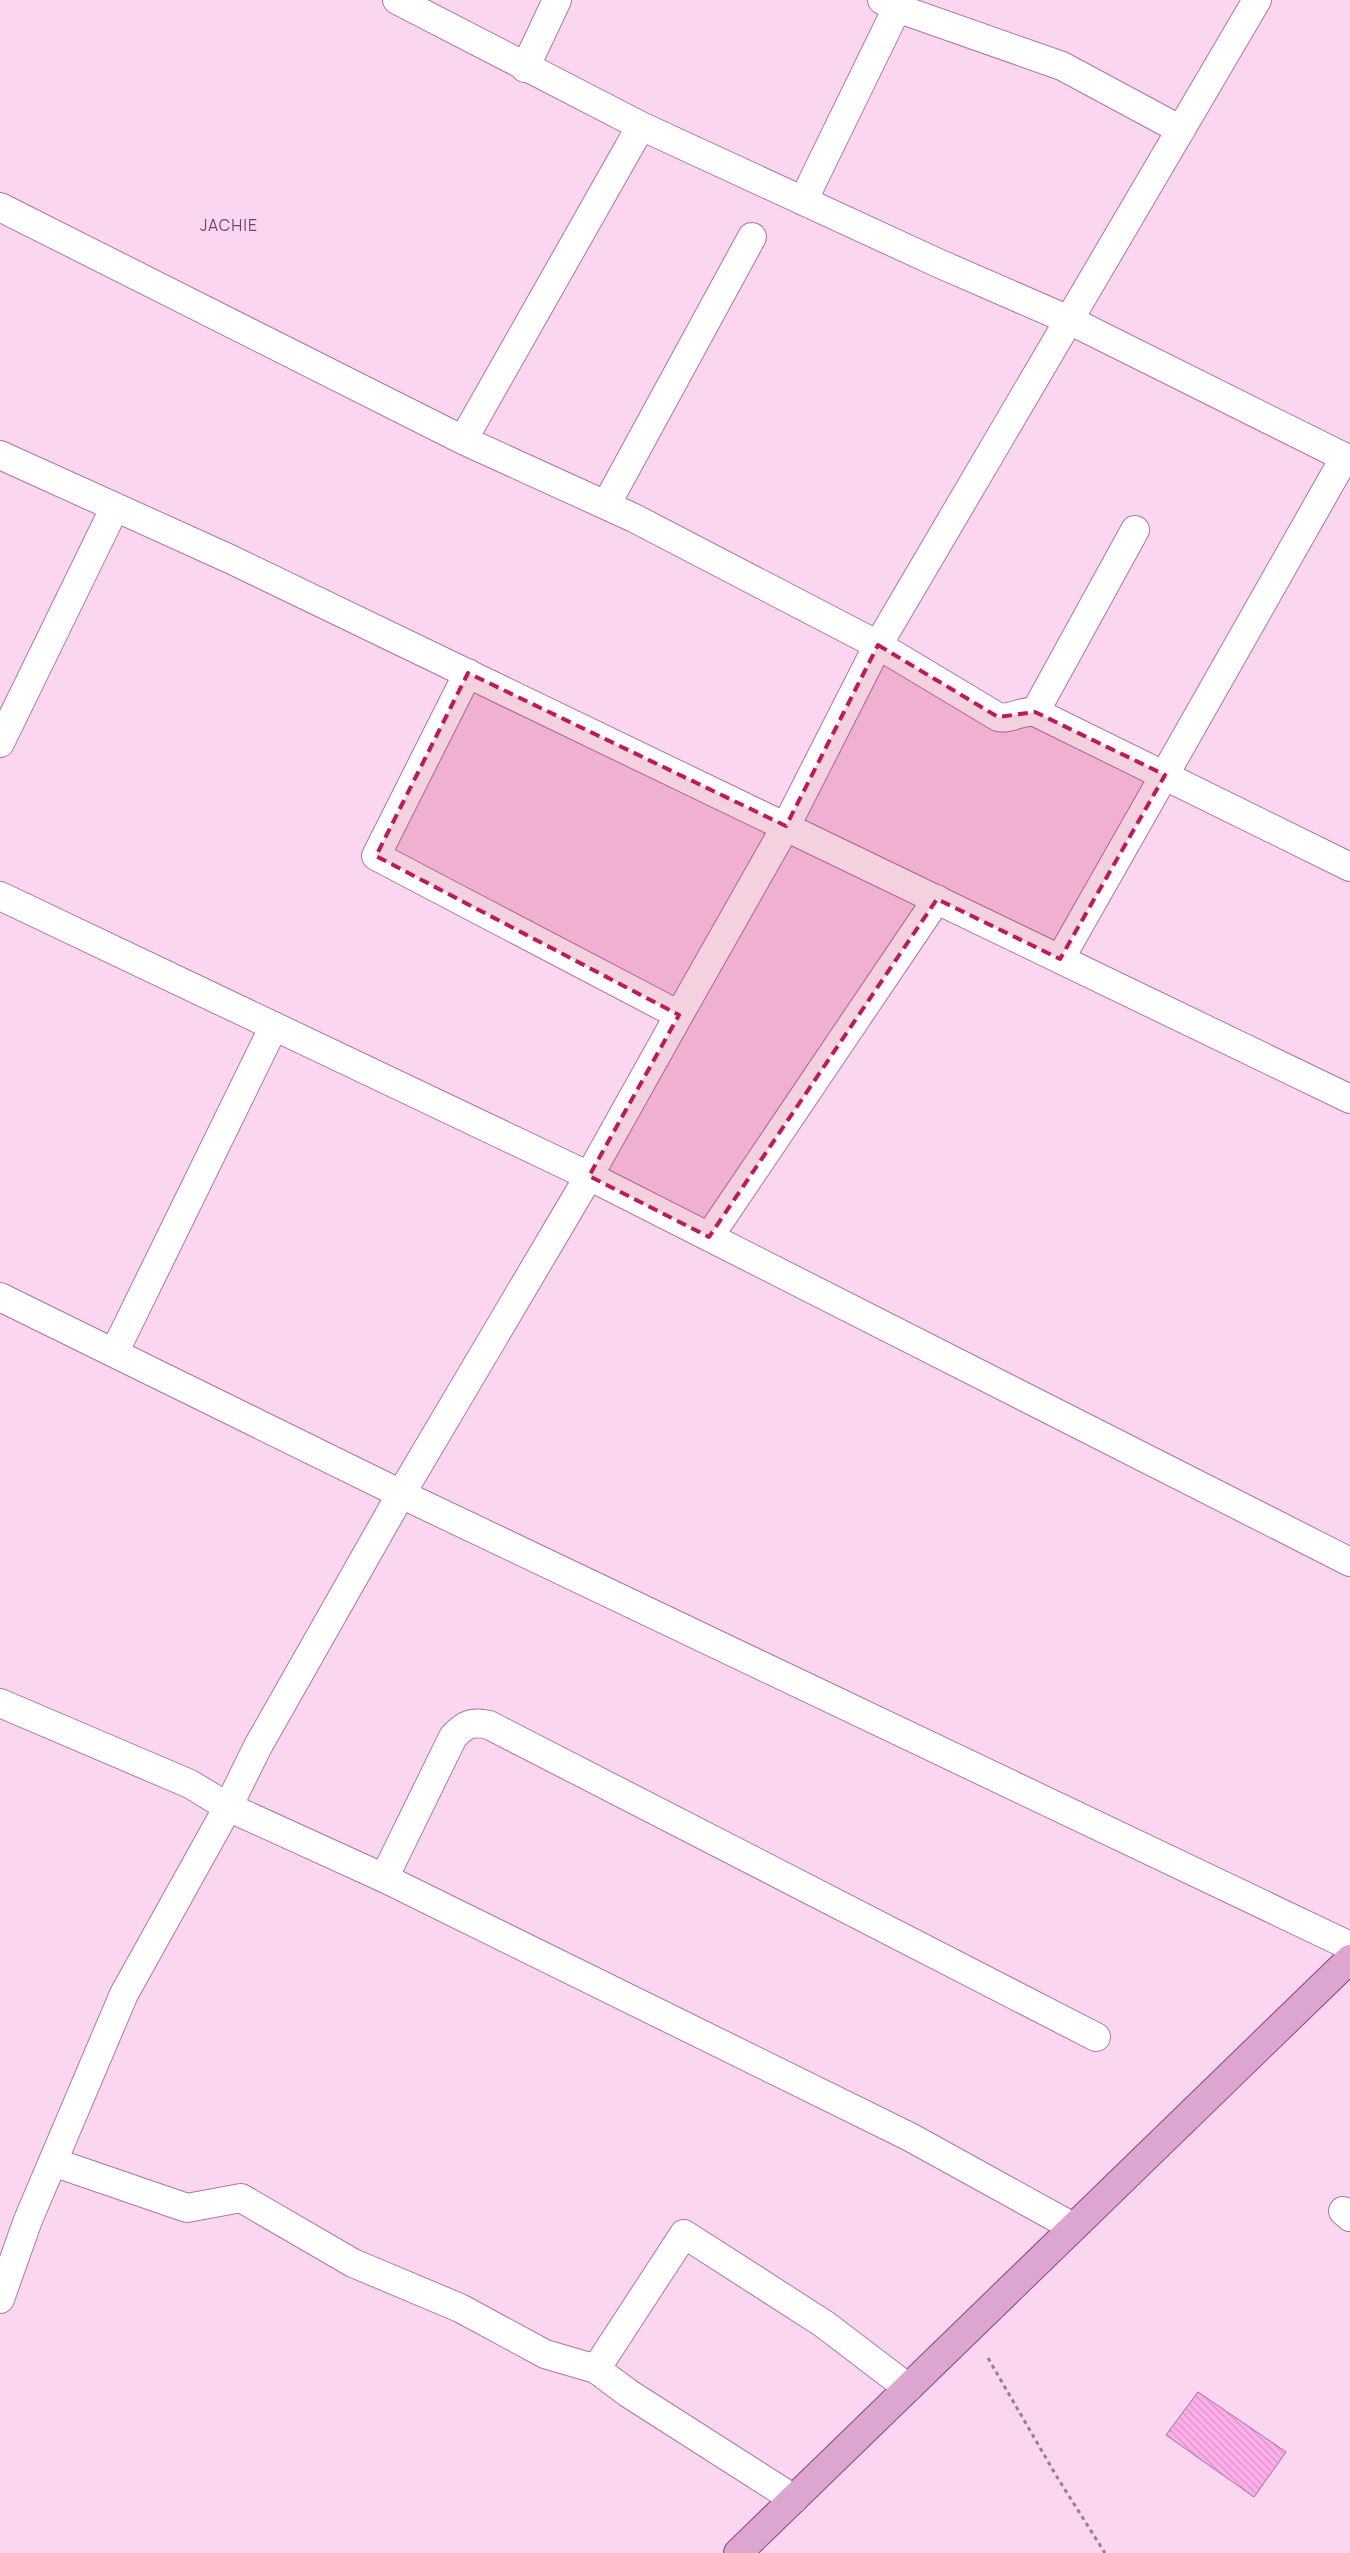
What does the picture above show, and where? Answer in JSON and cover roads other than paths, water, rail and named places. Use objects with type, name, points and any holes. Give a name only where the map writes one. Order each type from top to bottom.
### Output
[{"type":"main road","points":[[738,2553],[1350,1959]]},
{"type":"street","points":[[397,0],[641,126],[1069,320],[1347,459],[1060,959]]},
{"type":"street","points":[[526,68],[557,0]]},
{"type":"street","points":[[0,2299],[28,2220],[124,1994],[228,1807],[258,1746],[401,1494],[589,1176],[680,1015],[786,826],[878,646],[1257,0]]},
{"type":"street","points":[[803,200],[893,3],[1062,66],[1181,130]]},
{"type":"street","points":[[463,440],[641,126]]},
{"type":"street","points":[[0,207],[463,440],[606,505],[878,646],[998,717],[1003,718],[1026,710],[1035,712],[1165,774],[1350,867]]},
{"type":"street","points":[[606,505],[752,238]]},
{"type":"street","points":[[0,455],[230,559],[1350,1099]]},
{"type":"street","points":[[0,743],[115,508]]},
{"type":"street","points":[[1035,712],[1135,530]]},
{"type":"street","points":[[468,673],[376,856],[680,1015]]},
{"type":"street","points":[[0,896],[589,1176],[1350,1562]]},
{"type":"street","points":[[708,1237],[937,899]]},
{"type":"street","points":[[114,1353],[274,1026]]},
{"type":"street","points":[[0,1297],[401,1494],[1350,1946]]},
{"type":"street","points":[[0,1703],[190,1784],[228,1807],[384,1878],[910,2137],[1073,2227]]},
{"type":"street","points":[[384,1878],[454,1737],[463,1726],[475,1722],[489,1725],[1096,2037]]},
{"type":"street","points":[[53,2162],[187,2208],[241,2198],[353,2263],[460,2308],[545,2354],[596,2369],[628,2393],[794,2499]]},
{"type":"street","points":[[596,2369],[684,2234],[824,2324],[908,2388]]},
{"type":"district","name":"JACHIE","points":[[229,225]]}]
